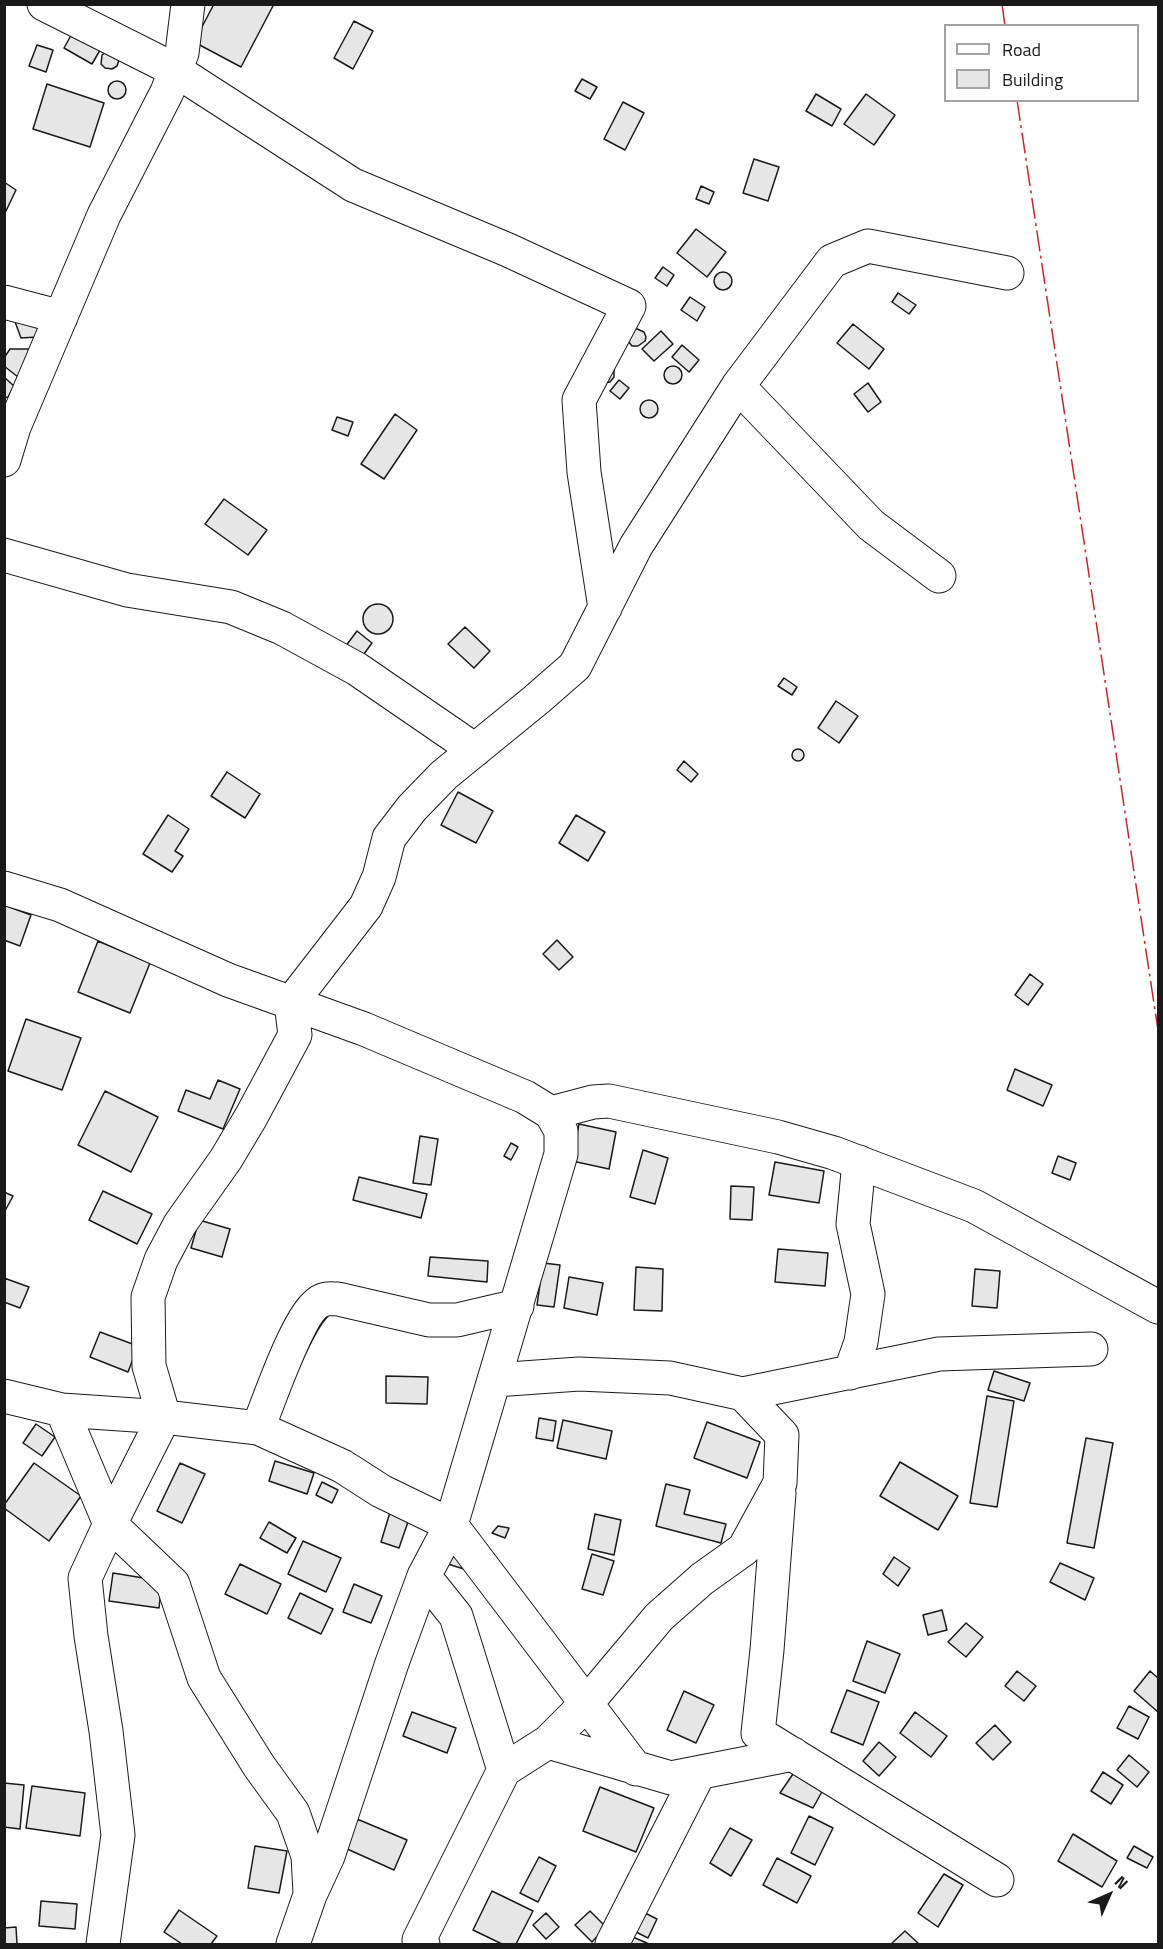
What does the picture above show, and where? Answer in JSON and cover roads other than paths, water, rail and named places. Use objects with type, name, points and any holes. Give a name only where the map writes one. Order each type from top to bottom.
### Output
[{"type":"street","points":[[44,4],[175,70],[353,185],[508,250],[629,306],[579,400],[584,472],[605,608]]},
{"type":"street","points":[[4,460],[14,427],[104,215],[167,92],[182,53],[188,4]]},
{"type":"street","points":[[103,1944],[118,1835],[85,1578],[164,1417],[149,1366],[148,1298],[161,1260],[180,1224],[226,1159],[295,1035],[291,1003],[366,906],[379,878],[389,838],[411,808],[444,775],[575,666],[636,546],[738,386],[832,261],[868,246],[1006,273]]},
{"type":"street","points":[[4,302],[61,317]]},
{"type":"street","points":[[738,386],[871,525],[939,576]]},
{"type":"street","points":[[4,555],[127,590],[231,606],[282,628],[357,669],[475,750]]},
{"type":"street","points":[[4,888],[60,905],[228,980],[364,1029],[515,1092],[551,1113],[561,1131],[561,1154],[451,1525],[424,1576],[328,1856],[310,1895],[293,1944]]},
{"type":"street","points":[[551,1113],[593,1102],[609,1101],[778,1137],[834,1153],[974,1206],[1158,1307]]},
{"type":"street","points":[[850,1373],[861,1342],[868,1294],[853,1224],[859,1162]]},
{"type":"street","points":[[258,1428],[298,1330],[311,1309],[322,1300],[338,1299],[429,1320],[457,1320],[517,1306]]},
{"type":"street","points":[[495,1380],[579,1374],[670,1378],[743,1394],[939,1354],[1091,1350]]},
{"type":"street","points":[[743,1394],[782,1435],[767,1650],[758,1733],[997,1880]]},
{"type":"street","points":[[4,1396],[62,1410],[164,1417],[258,1428],[342,1466],[381,1491],[451,1525],[636,1769]]},
{"type":"street","points":[[62,1410],[110,1524],[173,1584],[204,1678],[235,1730],[293,1813],[308,1856],[310,1895]]},
{"type":"street","points":[[423,1944],[419,1940],[504,1770],[548,1742],[586,1704],[659,1617],[702,1580],[744,1549],[780,1483]]},
{"type":"street","points":[[424,1576],[456,1616],[504,1770]]},
{"type":"street","points":[[548,1742],[671,1779],[793,1754]]},
{"type":"street","points":[[612,1944],[699,1773]]}]
